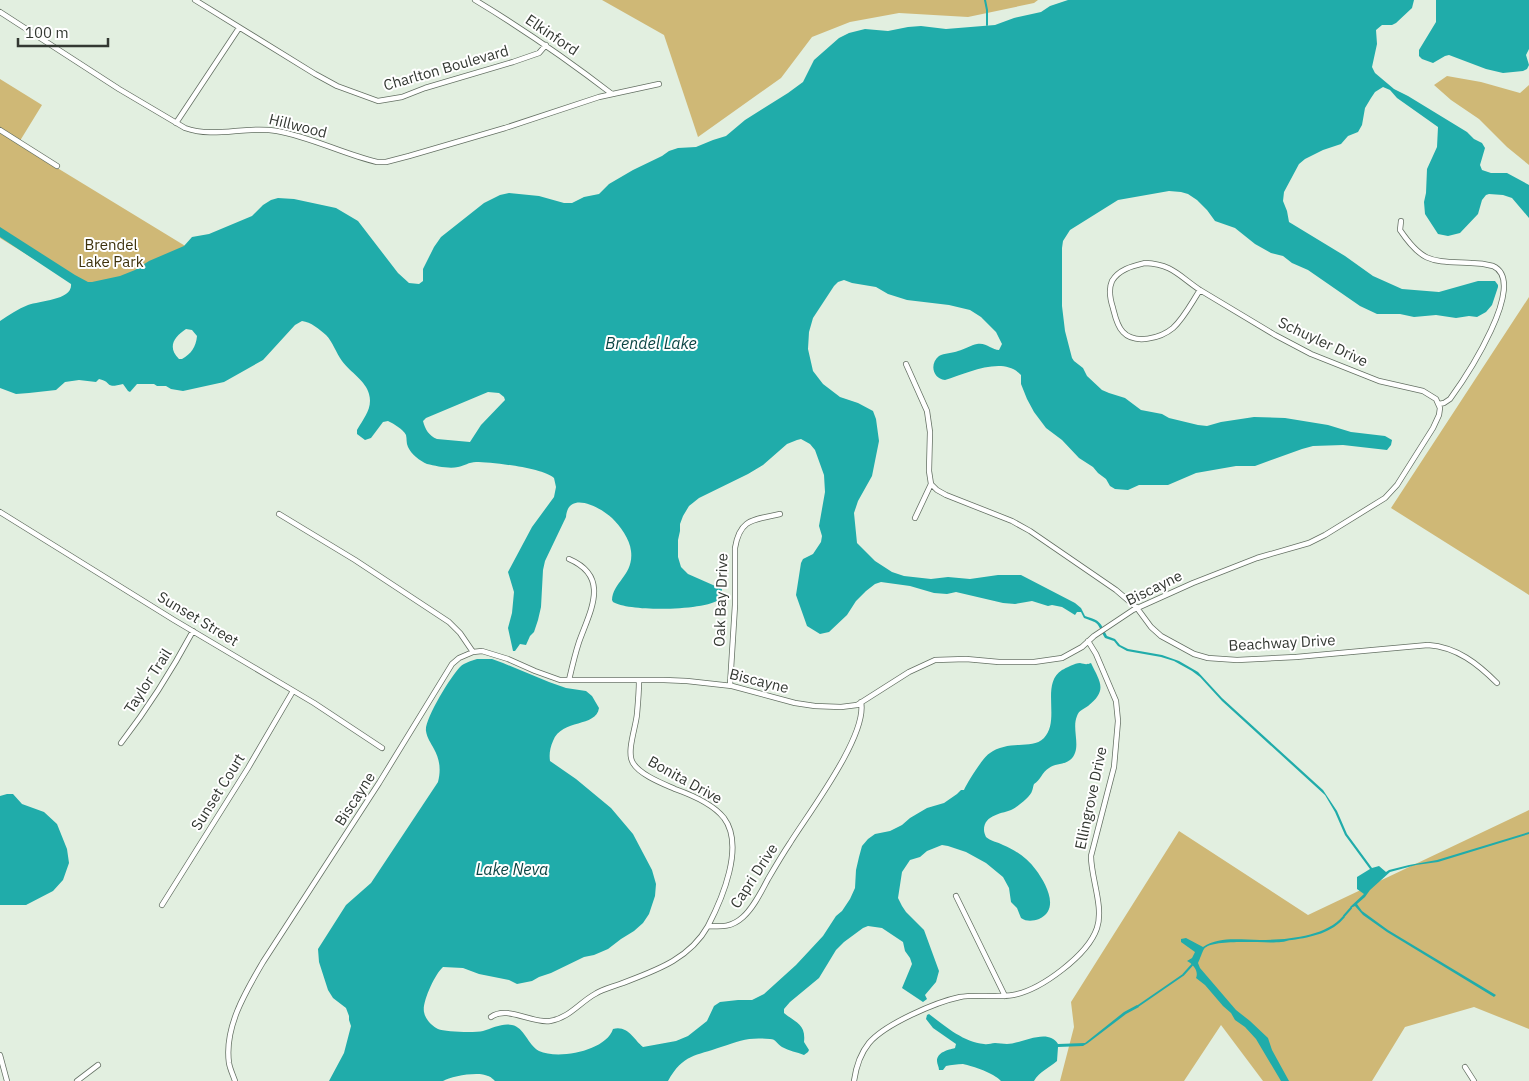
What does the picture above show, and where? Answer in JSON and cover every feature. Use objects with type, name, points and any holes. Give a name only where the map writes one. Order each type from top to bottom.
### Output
[{"type":"street","name":"Charlton Boulevard","points":[[195,0],[337,86],[378,101],[402,98],[434,85],[520,60],[538,53],[546,45]]},
{"type":"street","name":"Elkinford","points":[[475,0],[574,64],[612,94]]},
{"type":"street","name":"Hillwood","points":[[0,12],[176,123],[194,131],[206,133],[257,128],[278,131],[377,162],[386,162],[505,128],[599,97],[660,84]]},
{"type":"street","points":[[176,123],[240,28]]},
{"type":"street","points":[[0,130],[56,166]]},
{"type":"street","points":[[1401,221],[1400,230],[1412,247],[1428,259],[1493,266],[1505,272]]},
{"type":"street","name":"Schuyler Drive","points":[[1200,290],[1173,328],[1161,335],[1148,339],[1134,338],[1124,333],[1117,323],[1110,293],[1111,283],[1120,272],[1145,263],[1158,264],[1171,269],[1200,290],[1275,335],[1311,354],[1379,381],[1423,391],[1433,396],[1439,404]]},
{"type":"street","points":[[1439,404],[1444,404],[1450,399],[1497,331]]},
{"type":"street","points":[[906,364],[927,411],[930,432],[929,471],[931,484],[915,518]]},
{"type":"street","name":"Biscayne","points":[[235,1081],[229,1063],[228,1044],[236,1015],[249,987],[263,962],[380,784],[452,664],[459,658],[473,652],[482,651],[560,680],[680,680],[730,686],[795,703],[840,707],[857,705],[909,672],[935,660],[966,659],[999,662],[1034,662],[1062,658],[1082,647],[1094,636],[1137,608],[1193,583],[1258,558],[1309,543],[1374,506],[1385,498],[1397,484],[1433,428],[1439,415],[1439,404]]},
{"type":"street","name":"Beachway Drive","points":[[931,484],[946,495],[1012,521],[1030,531],[1116,590],[1137,608],[1151,627],[1161,636],[1194,654],[1208,658],[1237,660],[1286,658],[1428,644],[1443,646],[1462,655],[1481,667],[1497,683]]},
{"type":"street","name":"Sunset Street","points":[[0,512],[294,691],[382,748]]},
{"type":"street","points":[[280,514],[449,622],[460,633],[473,652]]},
{"type":"street","name":"Oak Bay Drive","points":[[730,686],[735,605],[736,540],[745,524],[780,514]]},
{"type":"street","points":[[569,680],[578,644],[592,608],[595,591],[593,579],[585,568],[570,559]]},
{"type":"street","name":"Taylor Trail","points":[[121,743],[142,715],[193,631]]},
{"type":"street","name":"Ellingrove Drive","points":[[854,1081],[857,1064],[867,1045],[890,1027],[920,1010],[945,1000],[963,996],[1014,995],[1040,986],[1074,959],[1089,941],[1097,927],[1099,913],[1091,856],[1114,767],[1118,721],[1116,701],[1096,654],[1088,641]]},
{"type":"street","name":"Bonita Drive","points":[[639,680],[637,713],[631,755],[633,763],[639,770],[661,783],[712,807],[724,818],[732,833],[731,864],[720,899],[708,926]]},
{"type":"street","name":"Sunset Court","points":[[162,905],[294,691]]},
{"type":"street","name":"Capri Drive","points":[[708,926],[728,927],[744,916],[754,904],[832,777],[860,723],[861,702]]},
{"type":"street","points":[[956,896],[1005,996]]},
{"type":"street","points":[[491,1017],[494,1014],[503,1013],[542,1022],[560,1018],[596,993],[672,962],[696,943],[708,926]]},
{"type":"street","points":[[0,1055],[7,1081]]},
{"type":"street","points":[[77,1081],[98,1065]]},
{"type":"street","points":[[1465,1067],[1474,1081]]},
{"type":"green space","points":[[602,0],[1038,0],[1034,3],[968,17],[899,13],[850,22],[812,37],[781,78],[698,137],[664,35]]},
{"type":"green space","points":[[1447,76],[1481,82],[1520,93],[1529,85],[1529,165],[1507,147],[1479,119],[1451,100],[1434,85]]},
{"type":"green space","name":"Brendel Lake Park","points":[[0,79],[42,105],[18,144],[205,258],[157,335],[0,238]]},
{"type":"green space","points":[[1529,297],[1529,595],[1391,508]]},
{"type":"green space","points":[[1529,810],[1529,1029],[1474,1007],[1405,1027],[1372,1081],[1263,1081],[1221,1025],[1184,1081],[1060,1081],[1074,1027],[1071,1002],[1179,831],[1308,915]]},
{"type":"water","name":"Brendel Lake","points":[[1068,0],[1414,0],[1412,8],[1396,23],[1382,25],[1376,30],[1377,44],[1372,67],[1375,73],[1394,89],[1467,132],[1474,139],[1482,143],[1485,148],[1480,165],[1482,170],[1491,173],[1507,173],[1529,185],[1529,218],[1512,198],[1489,194],[1482,200],[1478,214],[1460,233],[1448,236],[1438,234],[1425,214],[1424,202],[1427,169],[1437,147],[1438,127],[1397,98],[1390,90],[1383,87],[1375,92],[1365,108],[1362,125],[1358,132],[1348,136],[1341,144],[1323,150],[1299,164],[1284,192],[1283,201],[1289,222],[1345,256],[1373,276],[1402,289],[1439,292],[1478,281],[1495,281],[1498,287],[1492,305],[1486,312],[1477,317],[1456,318],[1436,315],[1414,317],[1400,314],[1377,314],[1360,306],[1308,270],[1292,263],[1283,256],[1271,253],[1255,244],[1235,228],[1215,221],[1197,200],[1181,192],[1169,191],[1118,200],[1070,230],[1063,241],[1062,248],[1062,306],[1065,331],[1072,358],[1102,390],[1125,398],[1141,410],[1198,425],[1207,426],[1254,417],[1285,418],[1328,425],[1351,432],[1385,436],[1392,440],[1387,450],[1343,445],[1313,446],[1255,466],[1236,466],[1196,473],[1168,485],[1139,485],[1128,490],[1115,489],[1110,486],[1106,479],[1093,467],[1079,458],[1062,440],[1046,428],[1027,399],[1021,384],[1021,375],[1013,369],[995,366],[945,380],[935,374],[934,363],[941,355],[980,344],[999,350],[1002,344],[996,332],[981,317],[970,310],[949,305],[907,300],[888,294],[876,287],[844,280],[838,282],[813,318],[809,332],[808,349],[813,371],[823,384],[840,397],[858,403],[873,411],[876,419],[879,441],[872,476],[858,501],[854,513],[857,543],[875,561],[892,572],[904,576],[931,579],[948,577],[970,579],[998,575],[1021,575],[1075,603],[1081,608],[1085,616],[1099,623],[1107,636],[1115,639],[1120,645],[1128,649],[1162,655],[1179,661],[1198,672],[1222,698],[1323,790],[1337,811],[1347,834],[1372,868],[1379,866],[1386,872],[1409,865],[1437,860],[1529,832],[1529,834],[1438,862],[1416,865],[1390,872],[1357,904],[1362,911],[1388,930],[1496,995],[1494,997],[1387,932],[1363,915],[1355,906],[1350,907],[1364,894],[1357,889],[1357,877],[1370,869],[1345,835],[1325,795],[1222,701],[1200,677],[1174,661],[1127,651],[1118,646],[1114,641],[1105,638],[1097,624],[1084,618],[1081,612],[1077,612],[1075,615],[1062,607],[1048,606],[1032,601],[1015,604],[1003,603],[956,592],[947,594],[934,593],[910,586],[881,582],[866,591],[856,601],[847,615],[829,632],[820,634],[807,626],[796,595],[801,563],[803,559],[813,554],[821,542],[822,536],[819,526],[825,492],[824,475],[815,450],[810,444],[801,439],[787,444],[763,465],[748,474],[699,498],[689,506],[683,516],[678,540],[678,557],[681,567],[688,574],[722,589],[720,599],[712,603],[684,608],[650,609],[613,602],[613,594],[627,572],[631,559],[629,542],[612,518],[600,509],[585,503],[572,504],[545,561],[541,607],[534,632],[526,645],[520,644],[513,651],[508,628],[514,592],[508,572],[532,527],[554,497],[556,487],[554,478],[539,471],[493,463],[473,462],[451,468],[427,464],[411,452],[407,446],[406,435],[403,431],[388,421],[383,422],[371,438],[365,440],[357,434],[357,430],[370,404],[367,389],[345,365],[328,338],[312,324],[302,321],[295,325],[263,360],[224,382],[183,391],[154,384],[137,384],[130,392],[123,384],[111,385],[99,379],[96,382],[79,380],[65,382],[56,390],[29,393],[16,394],[0,388],[0,321],[28,305],[61,297],[67,293],[71,284],[0,237],[0,227],[75,275],[88,282],[92,282],[120,276],[135,270],[149,261],[184,246],[192,237],[209,234],[252,216],[271,200],[278,198],[294,199],[336,208],[358,221],[398,273],[409,283],[419,284],[423,281],[423,269],[441,237],[484,203],[509,193],[539,196],[564,203],[572,203],[584,197],[599,194],[609,184],[669,151],[678,148],[696,147],[726,136],[745,120],[803,82],[814,60],[839,38],[849,33],[865,29],[888,31],[921,26],[946,29],[995,25],[1014,18],[1041,12],[1050,6]],"holes":[[[186,329],[192,330],[197,336],[194,347],[188,355],[179,359],[173,350],[173,342]],[[488,392],[499,393],[505,400],[481,425],[470,442],[437,439],[428,432],[423,421],[426,418]]]},
{"type":"water","points":[[1436,0],[1529,0],[1529,49],[1526,55],[1529,65],[1527,69],[1503,73],[1486,69],[1449,55],[1433,63],[1422,59],[1419,56],[1419,50],[1436,22]]},
{"type":"water","name":"Lake Neva","points":[[477,659],[492,659],[566,688],[586,691],[592,696],[599,708],[597,714],[557,734],[551,746],[550,761],[576,779],[611,808],[633,834],[652,870],[656,884],[655,896],[649,914],[643,923],[608,949],[584,957],[532,981],[517,984],[509,980],[479,974],[463,968],[443,967],[430,988],[424,1007],[427,1020],[438,1029],[474,1032],[501,1025],[512,1025],[520,1029],[539,1051],[547,1054],[569,1054],[592,1048],[609,1037],[613,1029],[618,1028],[627,1031],[643,1047],[676,1041],[688,1036],[707,1021],[714,1006],[720,1002],[752,1000],[764,994],[796,965],[823,936],[836,916],[842,911],[855,888],[859,857],[862,846],[868,839],[875,834],[890,831],[902,825],[927,808],[944,803],[961,790],[964,790],[979,765],[993,751],[1012,745],[1032,744],[1044,738],[1051,722],[1051,693],[1052,684],[1056,676],[1062,670],[1073,665],[1091,663],[1099,681],[1100,690],[1094,700],[1080,711],[1077,716],[1075,727],[1076,750],[1074,756],[1068,762],[1051,766],[1034,784],[1031,793],[1024,801],[1013,809],[995,815],[985,825],[986,837],[1017,852],[1036,870],[1047,888],[1050,902],[1049,909],[1046,915],[1039,919],[1030,921],[1021,918],[1017,908],[1011,902],[1009,888],[1003,877],[986,863],[966,852],[942,845],[927,851],[920,857],[910,860],[902,872],[898,898],[906,912],[924,930],[939,971],[936,982],[925,995],[927,999],[923,1002],[902,988],[912,964],[905,951],[903,942],[882,928],[868,926],[863,928],[836,950],[819,978],[784,1009],[784,1013],[802,1028],[804,1042],[809,1050],[804,1055],[780,1046],[772,1039],[756,1038],[740,1041],[691,1057],[679,1066],[668,1081],[495,1081],[489,1076],[472,1074],[443,1081],[329,1081],[344,1053],[351,1026],[346,1008],[333,998],[328,990],[319,962],[318,949],[346,905],[371,883],[438,782],[439,761],[426,731],[429,718],[445,688],[460,667]]},
{"type":"water","points":[[13,794],[22,804],[44,812],[57,824],[67,849],[69,863],[63,880],[53,891],[26,905],[0,905],[0,796]]},
{"type":"water","points":[[1343,916],[1345,917],[1328,931],[1307,937],[1282,942],[1228,942],[1209,946],[1204,949],[1198,963],[1200,968],[1236,1010],[1268,1038],[1272,1050],[1289,1081],[1281,1081],[1256,1039],[1245,1027],[1235,1020],[1231,1013],[1205,985],[1196,978],[1195,968],[1187,961],[1192,958],[1195,952],[1181,942],[1181,939],[1186,938],[1203,947],[1223,940],[1293,938],[1326,929]]},
{"type":"water","points":[[1137,1005],[1139,1007],[1126,1014],[1083,1046],[1058,1047],[1057,1061],[1034,1081],[1001,1081],[978,1068],[963,1064],[946,1066],[943,1070],[939,1070],[937,1058],[943,1052],[955,1048],[956,1044],[933,1028],[926,1019],[929,1014],[962,1037],[976,1043],[1007,1044],[1048,1037],[1054,1039],[1058,1044],[1085,1043],[1124,1012]]},
{"type":"waterway","points":[[985,0],[987,25]]},
{"type":"waterway","points":[[1344,916],[1351,908]]},
{"type":"waterway","points":[[1138,1006],[1183,975],[1192,965]]}]
